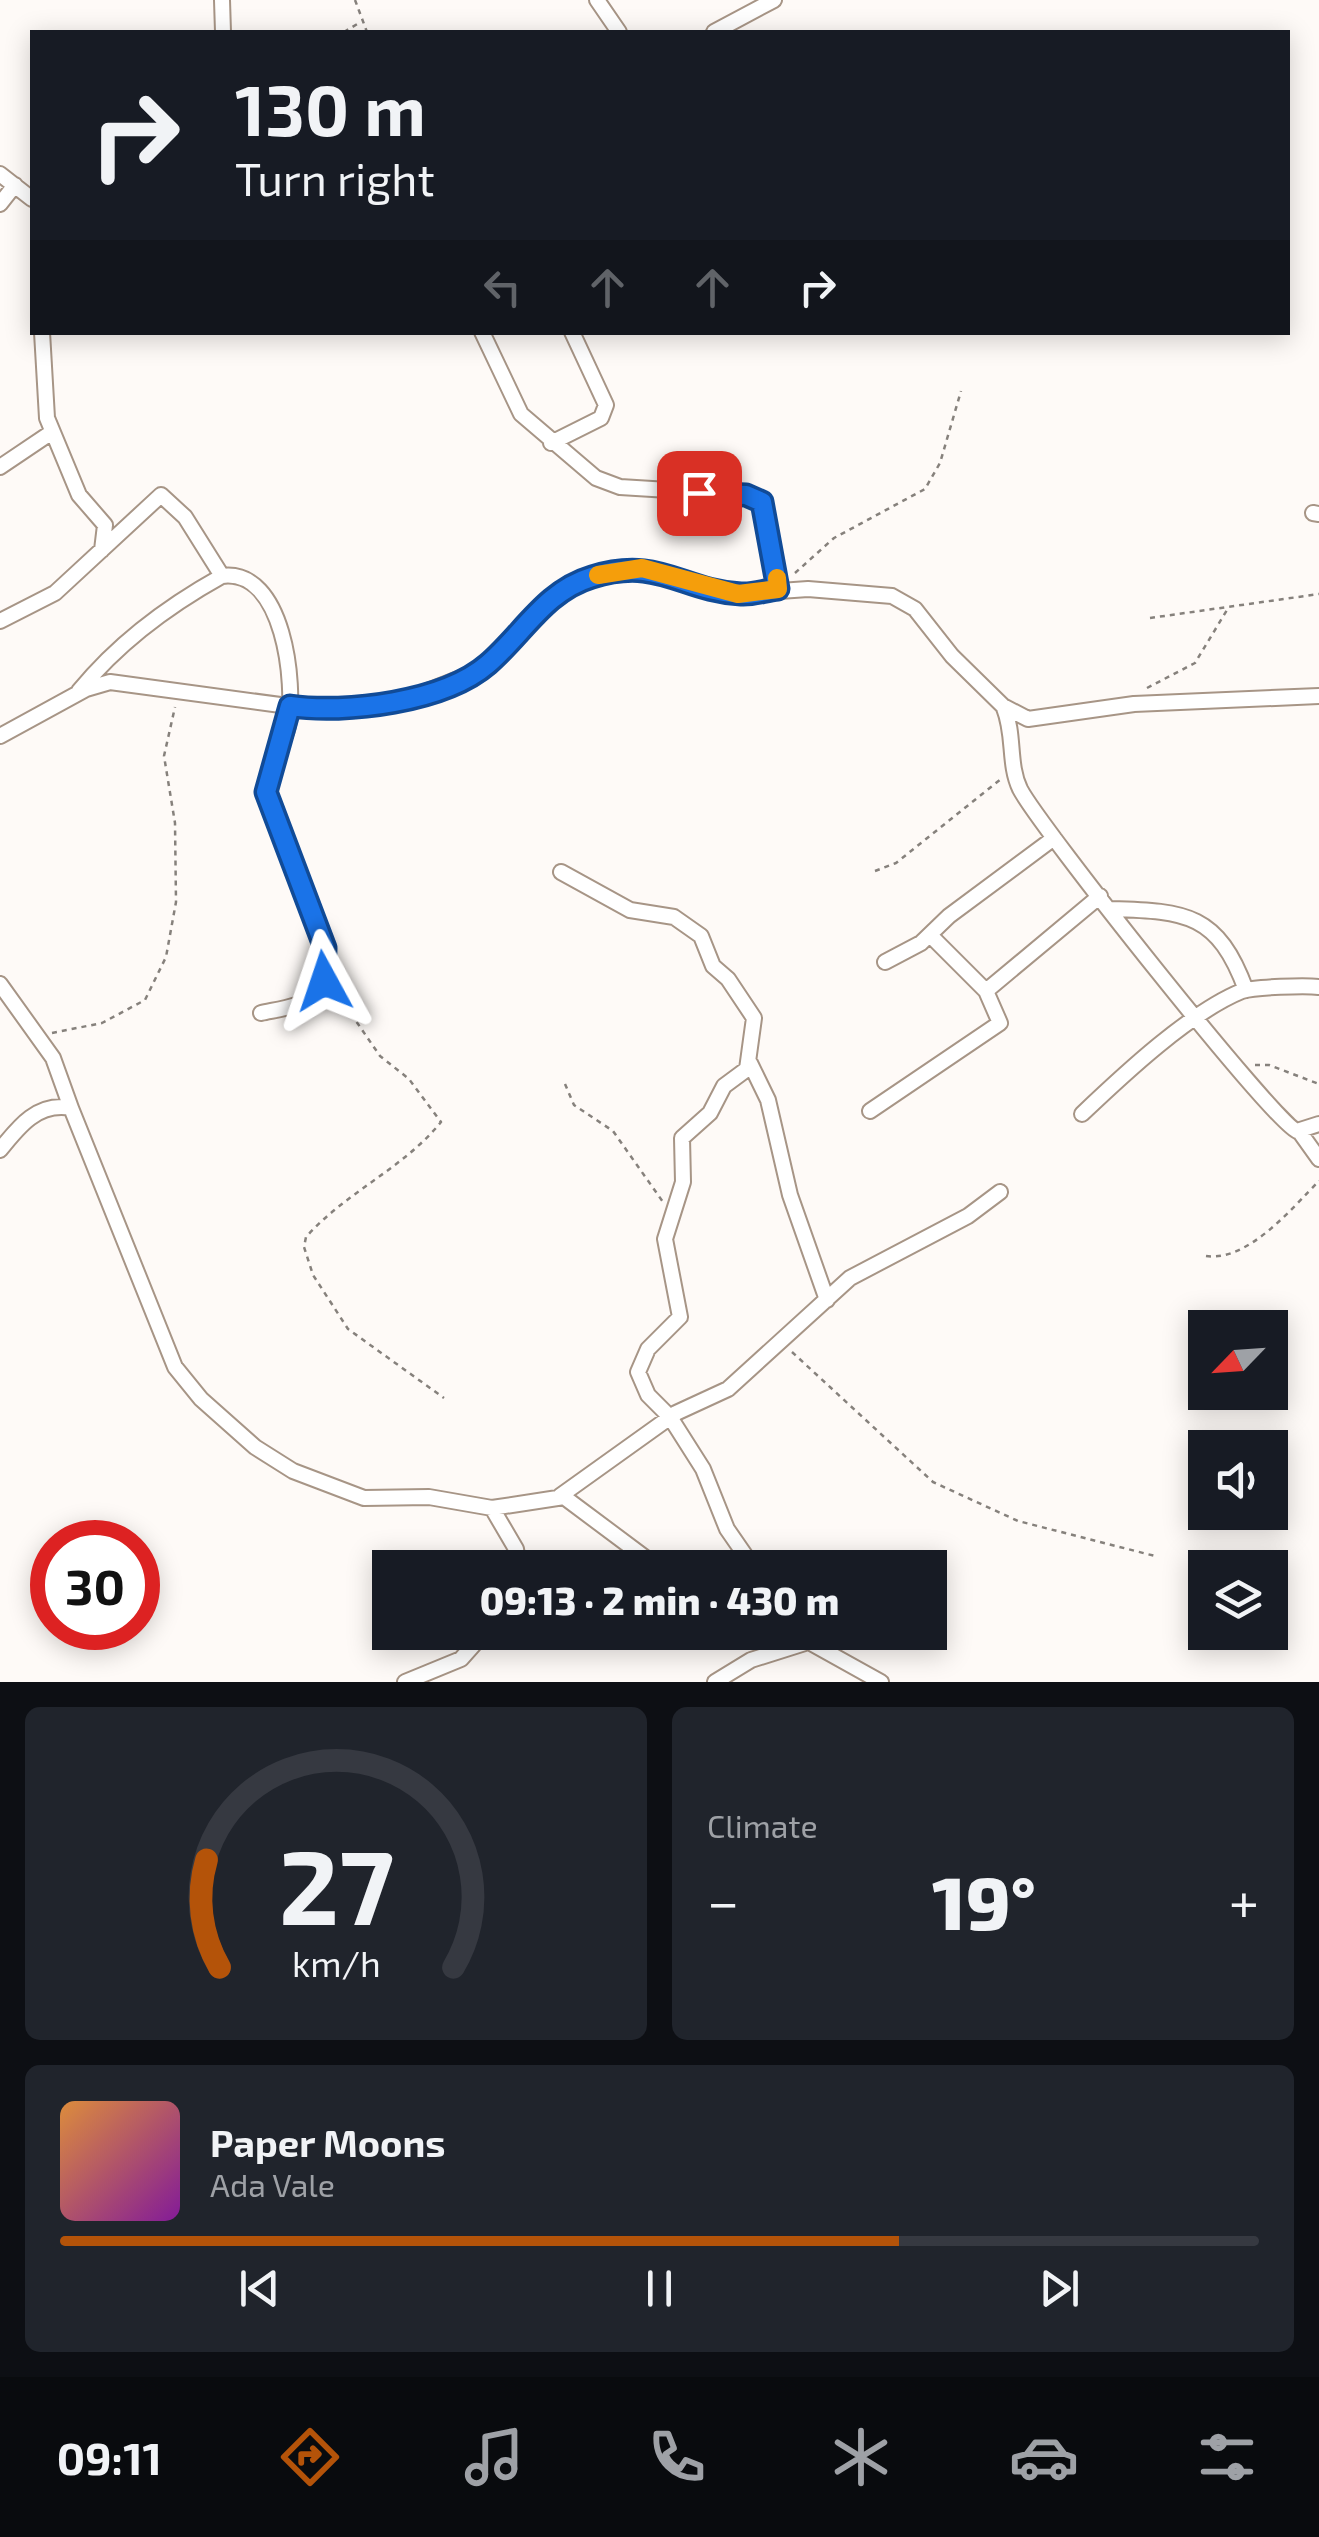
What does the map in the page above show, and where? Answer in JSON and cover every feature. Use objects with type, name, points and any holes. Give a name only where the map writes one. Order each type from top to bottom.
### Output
[{"type":"street","points":[[222,0],[222,30]]},
{"type":"street","points":[[596,0],[618,30]]},
{"type":"street","points":[[718,30],[774,0]]},
{"type":"street","points":[[0,174],[30,196]]},
{"type":"street","points":[[0,204],[15,185]]},
{"type":"street","points":[[42,335],[46,415],[79,495],[104,525],[102,551]]},
{"type":"street","points":[[483,335],[521,414],[551,443],[611,485],[757,498],[766,514],[779,589]]},
{"type":"street","points":[[551,443],[589,426],[605,410],[596,374],[574,335]]},
{"type":"street","points":[[0,467],[52,432]]},
{"type":"street","points":[[0,622],[55,593],[140,510],[162,495],[185,517],[222,576]]},
{"type":"street","points":[[0,736],[78,693],[110,682],[290,706],[369,707],[465,677],[492,661],[554,596],[596,575],[642,568],[738,594],[779,589],[882,595],[907,603],[1003,706],[1013,733],[1014,769],[1023,795],[1196,1021],[1286,1127],[1299,1131],[1319,1124]]},
{"type":"street","points":[[78,693],[126,642],[184,597],[222,576],[247,582],[270,602],[289,670],[290,706],[266,792],[327,956],[326,975],[312,997],[261,1012]]},
{"type":"street","points":[[1003,706],[1039,720],[1134,704],[1319,696]]},
{"type":"street","points":[[885,962],[930,935],[1054,838]]},
{"type":"street","points":[[560,872],[630,910],[674,917],[701,936],[713,966],[728,979],[752,1014],[750,1063],[768,1100],[790,1195],[827,1300]]},
{"type":"street","points":[[986,991],[1100,896]]},
{"type":"street","points":[[1111,909],[1165,910],[1200,922],[1229,949],[1246,990]]},
{"type":"street","points":[[870,1111],[996,1029],[1000,1020],[986,991],[930,935]]},
{"type":"street","points":[[0,984],[40,1036],[61,1076],[170,1354],[189,1384],[223,1420],[272,1459],[364,1498],[450,1498],[492,1508],[560,1496],[670,1417],[726,1390],[862,1270],[946,1229],[1000,1192]]},
{"type":"street","points":[[1082,1114],[1127,1070],[1246,990],[1319,987]]},
{"type":"street","points":[[741,1550],[727,1530],[704,1469],[670,1417],[648,1395],[638,1372],[648,1350],[680,1318],[664,1239],[684,1182],[682,1138],[710,1113],[718,1092],[750,1063]]},
{"type":"street","points":[[0,1150],[22,1122],[56,1105],[71,1108]]},
{"type":"street","points":[[1299,1131],[1319,1159]]},
{"type":"street","points":[[560,1496],[583,1507],[637,1550]]},
{"type":"street","points":[[492,1508],[516,1550]]},
{"type":"street","points":[[405,1682],[461,1659],[469,1650]]},
{"type":"street","points":[[715,1682],[731,1677],[752,1660],[786,1650]]},
{"type":"street","points":[[818,1650],[880,1682]]},
{"type":"path","points":[[355,0],[366,30]]},
{"type":"path","points":[[347,30],[362,21]]},
{"type":"path","points":[[779,589],[834,538],[925,489],[940,463],[961,391]]},
{"type":"path","points":[[1150,618],[1228,610],[1319,594]]},
{"type":"path","points":[[1148,687],[1195,663],[1228,610]]},
{"type":"path","points":[[40,1036],[102,1023],[126,1012],[144,1000],[166,957],[176,902],[174,823],[164,756],[179,692]]},
{"type":"path","points":[[874,871],[896,863],[1014,769]]},
{"type":"path","points":[[326,975],[380,1056],[409,1079],[441,1122],[386,1171],[326,1213],[306,1237],[306,1257],[348,1328],[444,1398]]},
{"type":"path","points":[[1234,1064],[1269,1065],[1319,1084]]},
{"type":"path","points":[[565,1084],[574,1105],[613,1131],[662,1200],[673,1207]]},
{"type":"path","points":[[1206,1256],[1222,1258],[1238,1252],[1319,1181]]},
{"type":"path","points":[[780,1340],[933,1482],[1018,1520],[1154,1556]]},
{"type":"slow traffic","points":[[598,575],[642,568],[746,594],[778,589],[777,578]]},
{"type":"route","points":[[324,981],[325,948],[266,792],[287,728],[290,706],[369,707],[465,677],[492,661],[554,596],[596,575],[642,568],[738,594],[778,589],[762,502],[746,495],[699,493]]}]
